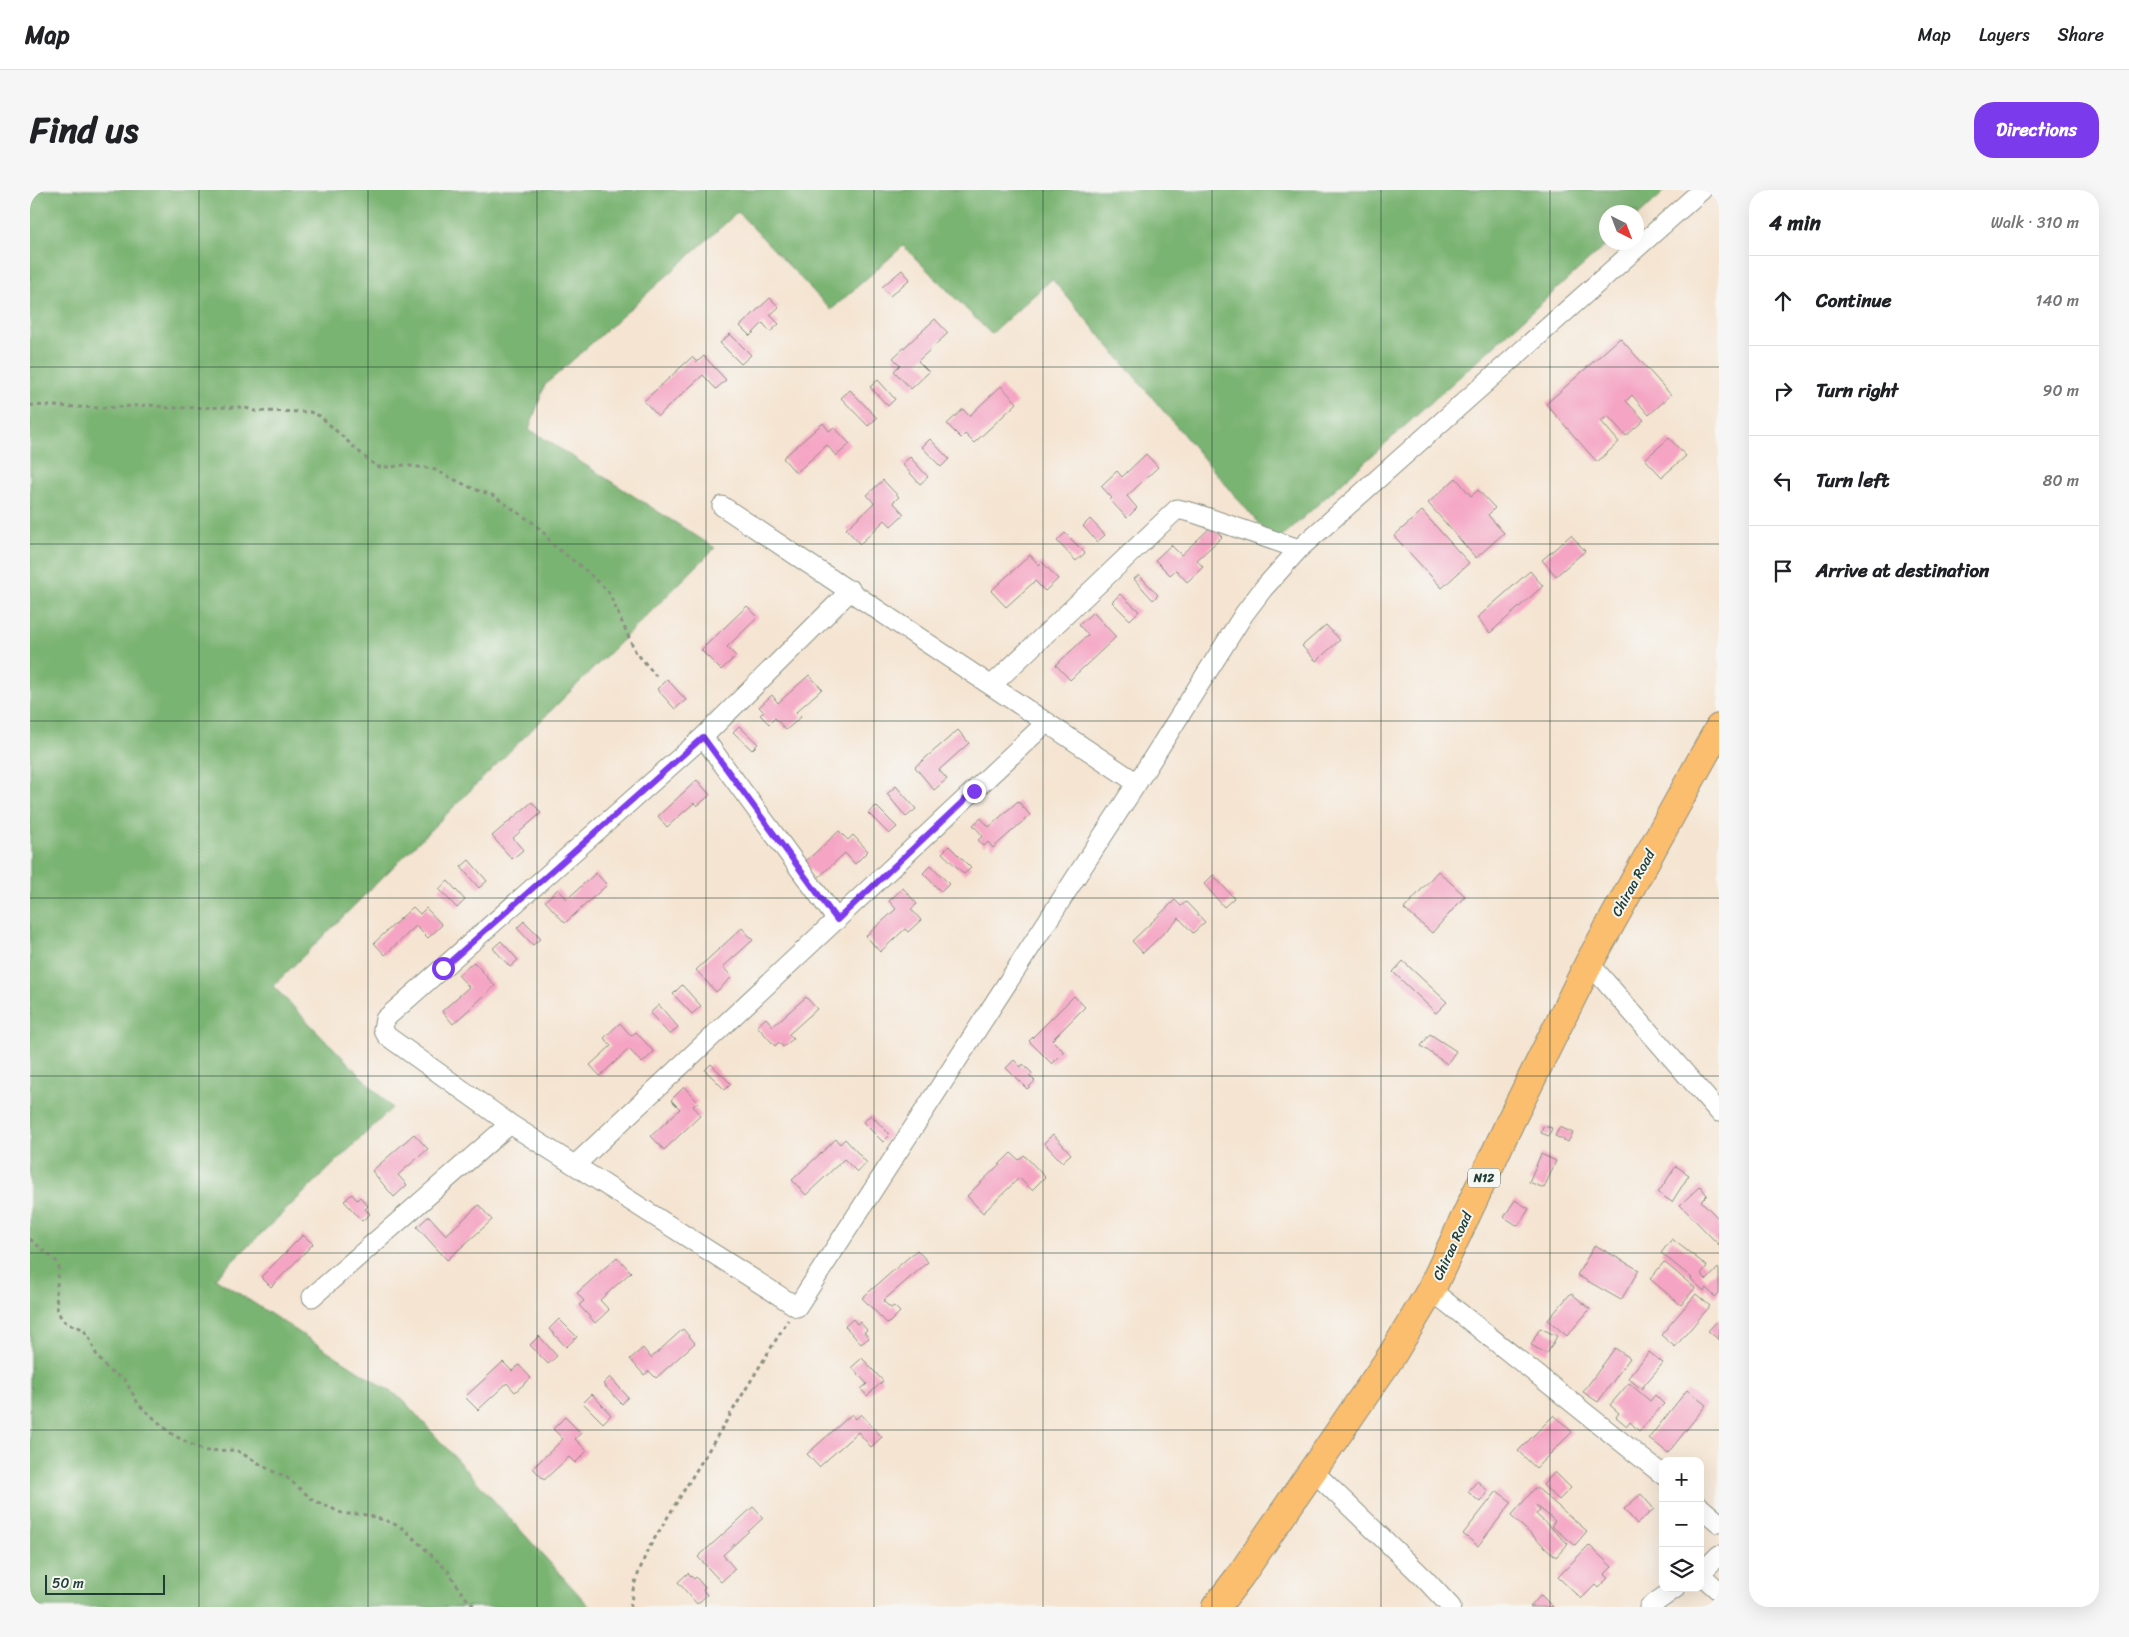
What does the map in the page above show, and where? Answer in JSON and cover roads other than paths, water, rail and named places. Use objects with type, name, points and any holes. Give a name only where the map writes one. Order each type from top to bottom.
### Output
[{"type":"highway","name":"Chiraa Road","points":[[1216,1607],[1313,1471],[1392,1355],[1431,1290],[1589,963],[1719,728]]},
{"type":"street","points":[[851,590],[703,737],[385,1019],[383,1030],[387,1036],[510,1124],[797,1307],[1137,783],[1244,614],[1263,589],[1299,549],[1702,190]]},
{"type":"street","points":[[722,506],[851,590],[1137,783]]},
{"type":"street","points":[[992,685],[1177,509],[1299,549]]},
{"type":"street","points":[[575,1165],[1047,722]]},
{"type":"street","points":[[703,737],[837,920]]},
{"type":"street","points":[[1589,963],[1719,1112]]},
{"type":"street","points":[[312,1297],[510,1124]]},
{"type":"street","points":[[1431,1290],[1659,1472]]},
{"type":"street","points":[[1313,1471],[1424,1578],[1450,1607]]},
{"type":"street","points":[[1704,1510],[1719,1523]]},
{"type":"street","points":[[1719,1555],[1700,1574],[1719,1592]]},
{"type":"street","points":[[1648,1607],[1670,1592]]}]
